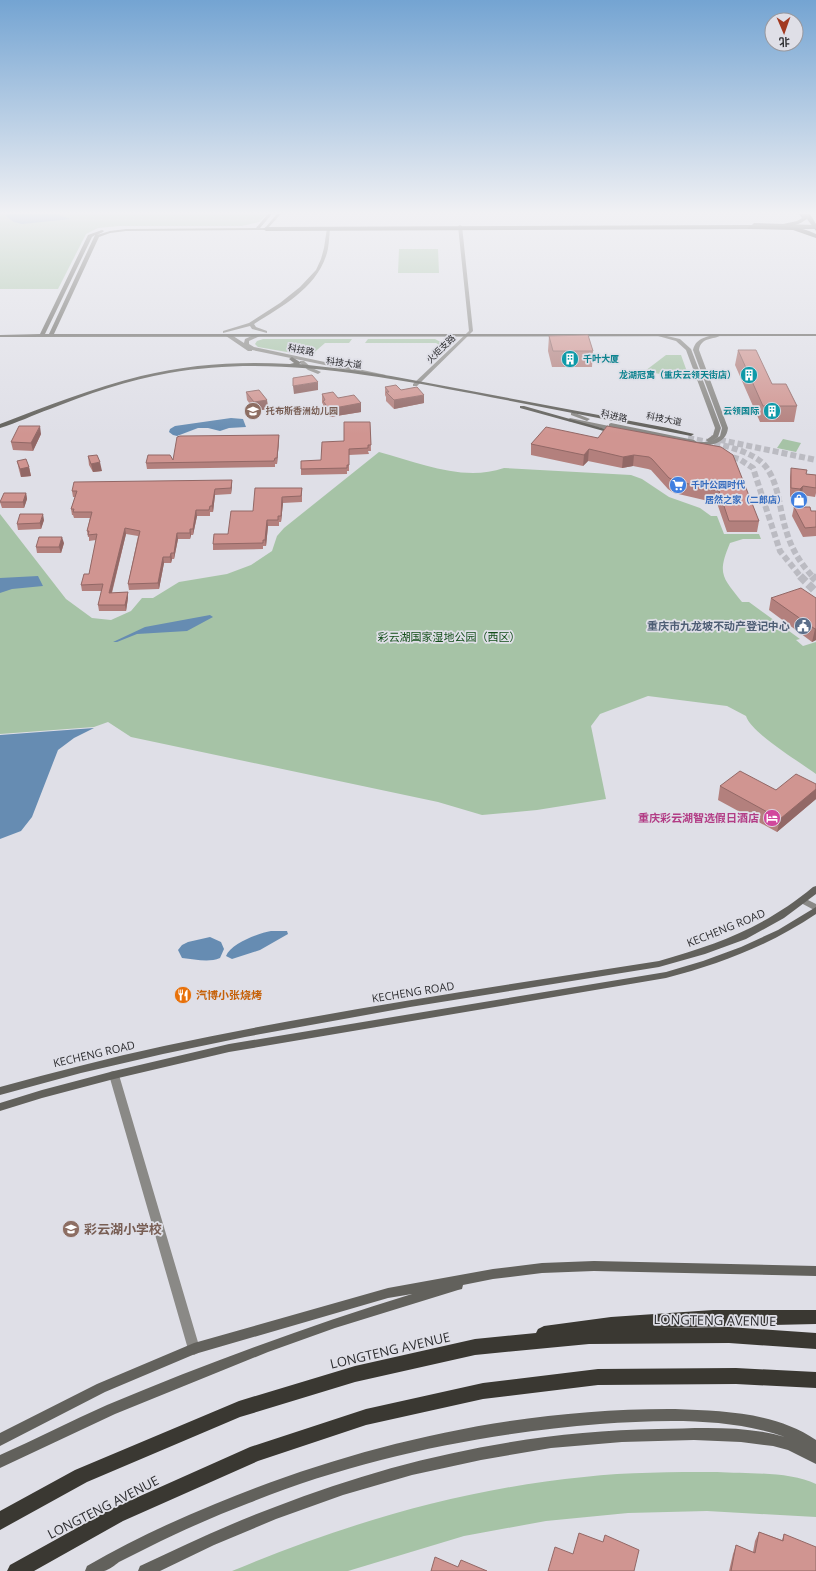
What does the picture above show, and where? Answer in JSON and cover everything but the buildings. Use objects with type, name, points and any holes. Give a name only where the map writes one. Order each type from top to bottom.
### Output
[{"type":"highway","points":[[474,1347],[589,1325],[720,1317],[816,1317]]},
{"type":"highway","name":"LONGTENG AVENUE","points":[[0,1521],[81,1476],[239,1409],[355,1374],[474,1347],[589,1336],[729,1335],[816,1341]]},
{"type":"highway","name":"LONGTENG AVENUE","points":[[16,1571],[116,1516],[256,1453],[366,1417],[483,1391],[598,1377],[736,1376],[816,1380]]},
{"type":"main road","points":[[43,334],[65,287]]},
{"type":"main road","points":[[52,334],[73,287]]},
{"type":"main road","points":[[0,332],[43,334],[258,335],[816,332]]},
{"type":"main road","points":[[226,334],[265,332],[816,335]]},
{"type":"main road","points":[[0,336],[43,334]]},
{"type":"main road","points":[[280,365],[298,363],[292,359]]},
{"type":"main road","name":"科技大道","points":[[0,426],[95,390],[142,377],[210,366],[280,365],[394,378],[519,406],[593,428],[622,434]]},
{"type":"main road","name":"科技大道","points":[[0,430],[100,392],[164,375],[194,371],[242,368],[318,372],[417,383],[690,436],[573,414]]},
{"type":"main road","points":[[510,400],[573,414]]},
{"type":"main road","name":"KECHENG ROAD","points":[[0,1091],[114,1061],[229,1036],[659,964],[690,956],[744,936],[782,916],[804,901],[816,889]]},
{"type":"main road","points":[[0,1107],[114,1075],[266,1042],[666,975],[698,967],[776,936],[816,909]]},
{"type":"main road","points":[[0,1440],[101,1388],[194,1349],[388,1293],[493,1274],[542,1268],[594,1266],[816,1271]]},
{"type":"main road","points":[[0,1462],[111,1410],[267,1347],[335,1323],[493,1274]]},
{"type":"main road","points":[[92,1571],[110,1560],[179,1526],[246,1496],[353,1461],[406,1446],[457,1435],[540,1423],[666,1415],[736,1419],[785,1430],[802,1438],[816,1448]]},
{"type":"main road","points":[[145,1571],[189,1549],[258,1519],[322,1495],[390,1474],[468,1455],[549,1442],[630,1435],[671,1434],[765,1438],[783,1441],[796,1446],[816,1458]]},
{"type":"street","points":[[226,334],[251,324],[292,296],[302,287]]},
{"type":"street","name":"火炬支路","points":[[417,383],[469,333],[465,287]]},
{"type":"street","points":[[251,324],[254,328],[265,332]]},
{"type":"street","name":"科技路","points":[[226,334],[234,338],[247,349],[301,361],[308,368],[318,372]]},
{"type":"street","name":"科技路","points":[[258,335],[247,340],[246,344],[252,348],[394,378]]},
{"type":"street","points":[[563,418],[686,443],[703,444],[719,440],[724,435],[724,428],[696,350],[690,344],[660,335]]},
{"type":"street","points":[[696,350],[697,344],[702,340],[720,335]]},
{"type":"street","name":"科进路","points":[[573,414],[606,424],[687,441],[702,441],[714,438],[718,434],[718,428],[690,344]]},
{"type":"street","points":[[804,901],[816,909]]},
{"type":"street","points":[[114,1075],[194,1349]]},
{"type":"green space","points":[[0,287],[59,287],[58,289],[0,289]]},
{"type":"green space","points":[[263,339],[352,339],[349,343],[325,343],[310,356],[258,347],[255,344],[257,341]]},
{"type":"green space","points":[[368,339],[435,339],[448,346],[445,348],[436,343],[365,343]]},
{"type":"green space","points":[[666,355],[681,355],[690,380],[645,371]]},
{"type":"green space","points":[[783,439],[801,443],[796,452],[777,448]]},
{"type":"green space","name":"彩云湖国家湿地公园（西区）","points":[[379,452],[426,466],[457,472],[489,472],[504,468],[631,475],[642,479],[669,497],[700,508],[711,516],[717,516],[724,534],[759,534],[761,539],[743,539],[730,543],[724,562],[724,575],[730,587],[742,602],[749,602],[800,639],[796,640],[803,646],[816,642],[816,774],[766,739],[750,723],[746,716],[727,706],[648,696],[600,714],[591,726],[606,799],[537,810],[482,815],[438,802],[131,737],[108,722],[94,727],[0,734],[0,514],[66,599],[92,618],[111,620],[131,611],[142,598],[153,598],[179,582],[227,574],[251,565],[272,551],[277,536],[284,528]]},
{"type":"green space","points":[[717,1472],[780,1475],[805,1480],[816,1484],[816,1517],[707,1511],[628,1513],[546,1521],[464,1536],[348,1571],[232,1571],[317,1538],[360,1524],[404,1511],[493,1490],[601,1475]]},
{"type":"water","points":[[231,418],[243,419],[246,427],[229,428],[220,431],[208,428],[198,428],[177,436],[169,432],[170,429],[175,426]]},
{"type":"water","points":[[38,576],[43,586],[12,589],[0,593],[0,578]]},
{"type":"water","points":[[210,615],[213,617],[187,631],[137,634],[117,642],[113,642],[145,627]]},
{"type":"water","points":[[94,728],[74,738],[58,750],[32,817],[21,831],[0,839],[0,735]]},
{"type":"water","points":[[271,931],[287,931],[288,934],[260,950],[232,959],[226,956],[233,947],[246,939]]},
{"type":"water","points":[[210,937],[221,942],[224,949],[220,958],[206,960],[182,958],[178,950],[182,945],[188,942]]},
{"type":"tunnel","points":[[688,438],[723,445],[748,454],[764,464],[777,490],[783,521],[790,543],[800,561],[813,577]]},
{"type":"tunnel","points":[[711,438],[816,460]]},
{"type":"tunnel","points":[[724,455],[739,459],[753,468],[780,551],[801,577]]},
{"type":"tunnel","points":[[801,577],[816,592]]},
{"type":"tunnel","points":[[813,577],[816,580]]},
{"type":"place","name":"千叶大厦","points":[[570,359]]},
{"type":"place","name":"龙湖冠寓（重庆云领天街店）","points":[[749,375]]},
{"type":"place","name":"托布斯香洲幼儿园","points":[[253,411]]},
{"type":"place","name":"云领国际","points":[[772,411]]},
{"type":"place","name":"千叶公园时代","points":[[678,485]]},
{"type":"place","name":"居然之家（二郎店）","points":[[799,500]]},
{"type":"place","name":"重庆市九龙坡不动产登记中心","points":[[803,626]]},
{"type":"place","name":"重庆彩云湖智选假日酒店","points":[[772,818]]},
{"type":"place","name":"汽博小张烧烤","points":[[183,995]]},
{"type":"place","name":"彩云湖小学校","points":[[71,1229]]}]
